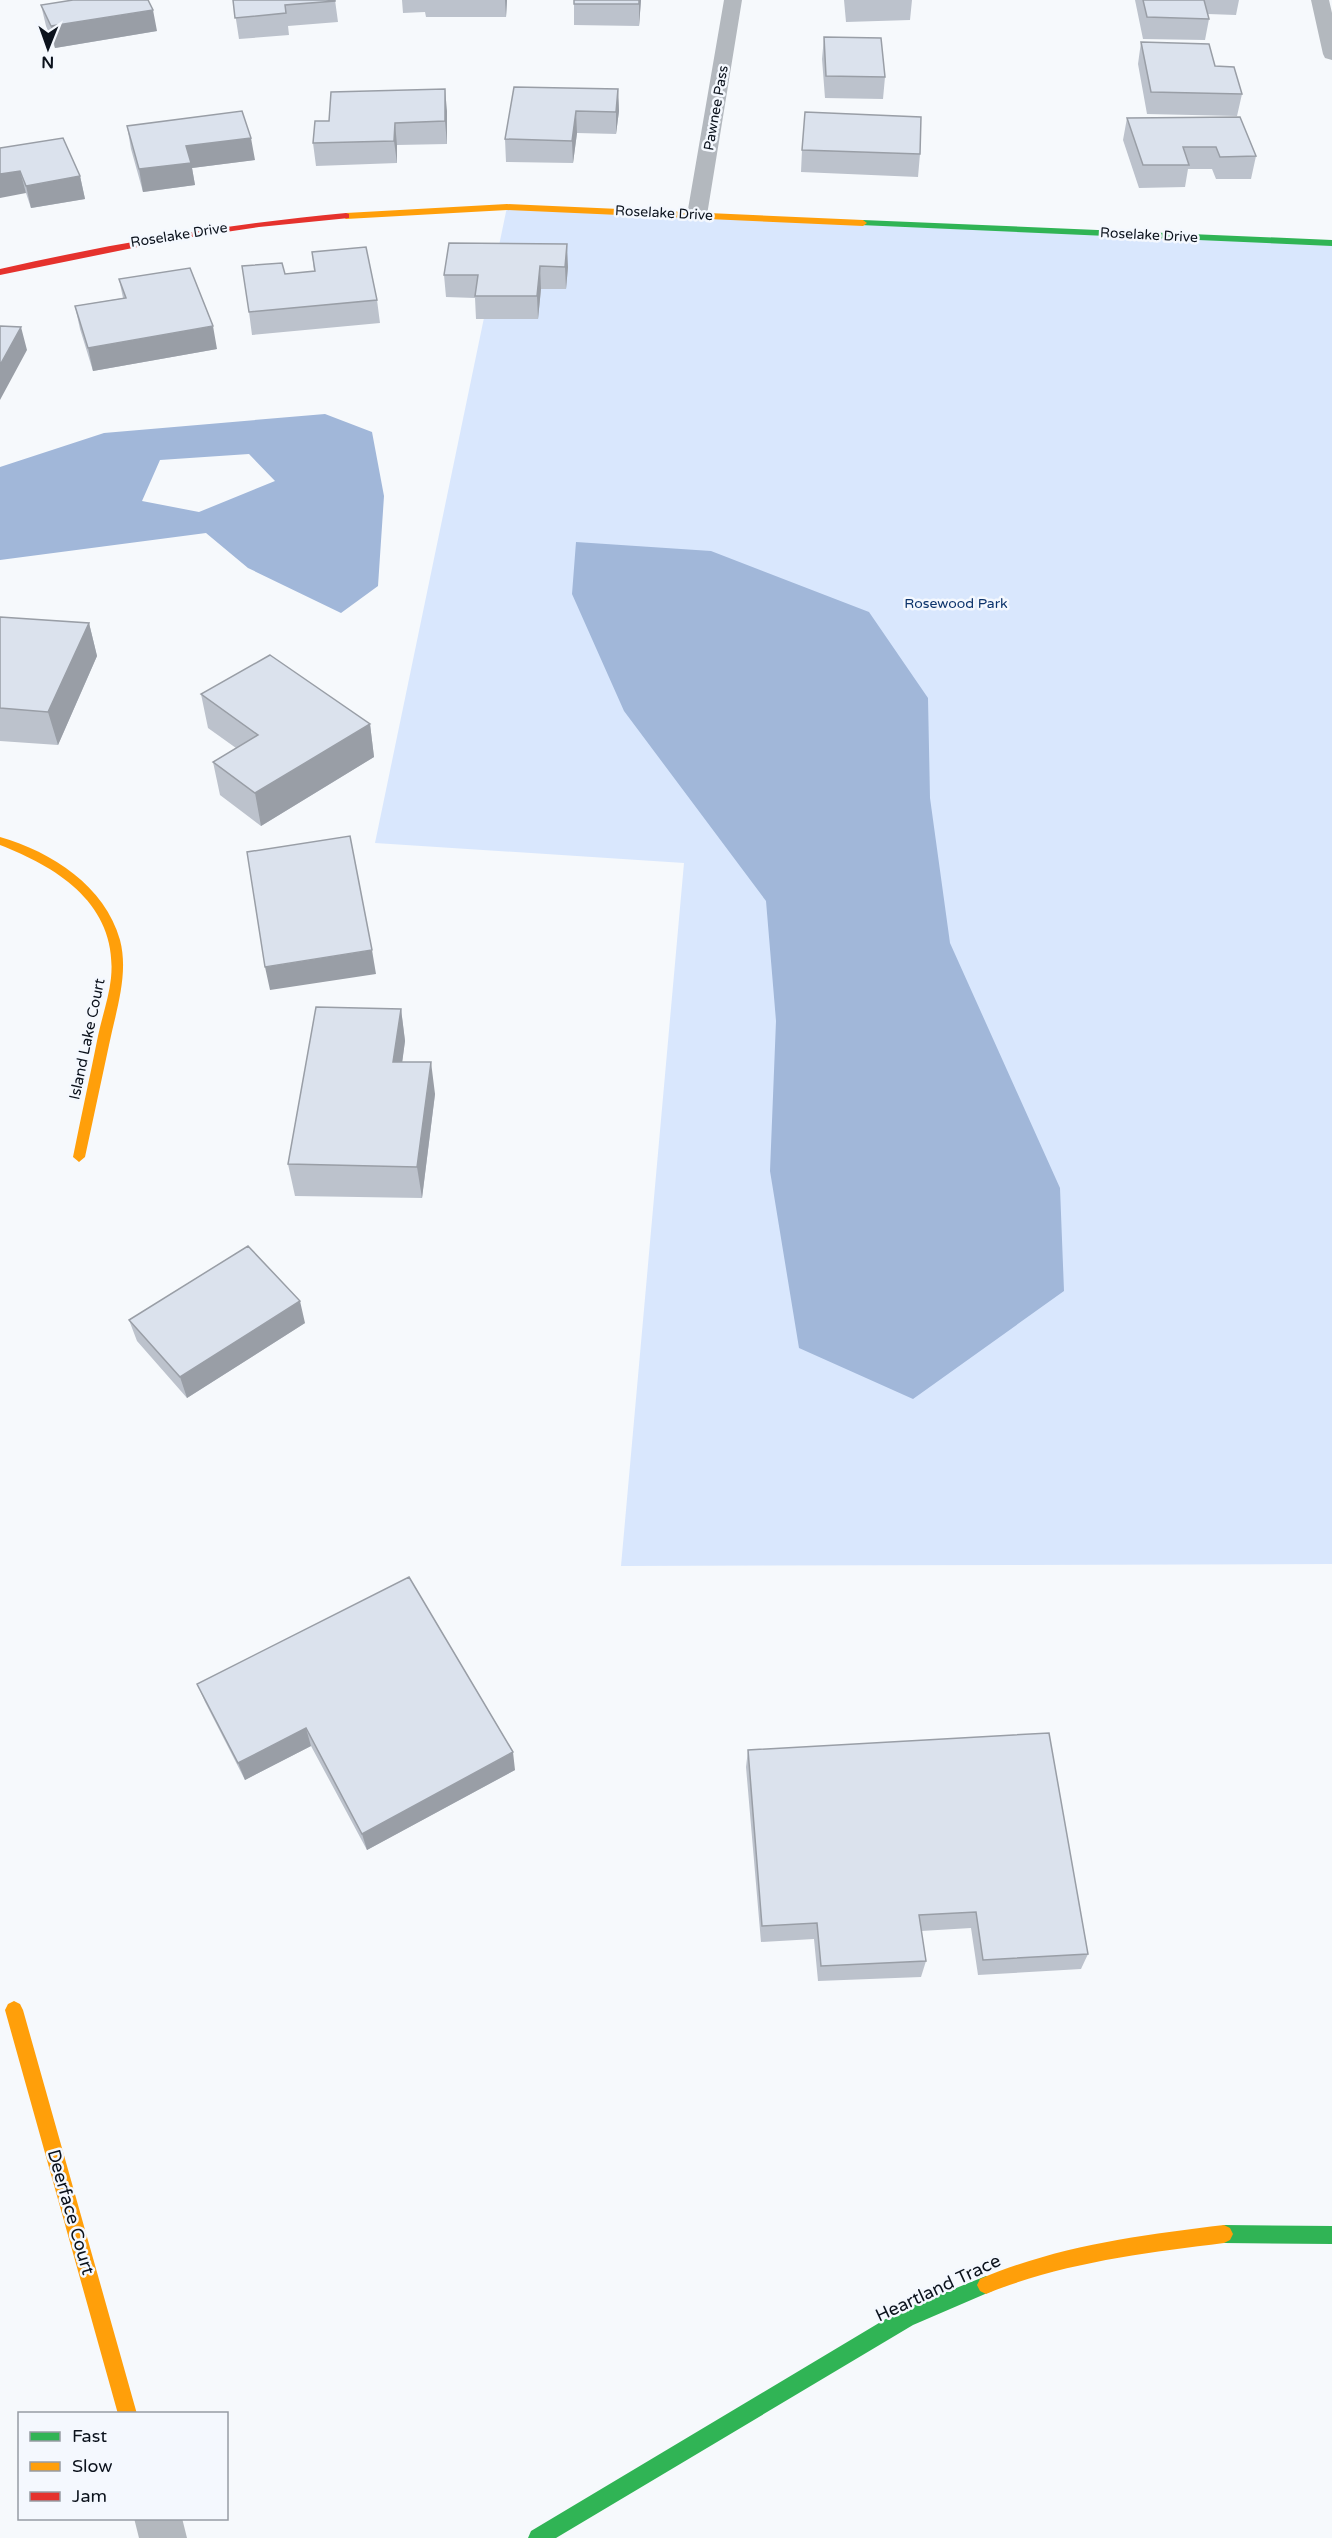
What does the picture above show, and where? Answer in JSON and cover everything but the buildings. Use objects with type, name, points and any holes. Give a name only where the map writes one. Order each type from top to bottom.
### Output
[{"type":"street","name":"Pawnee Pass","points":[[697,215],[733,0]]},
{"type":"street","points":[[1320,0],[1332,54]]},
{"type":"street","name":"Roselake Drive","points":[[0,272],[140,241],[224,228],[307,218],[437,209],[507,207],[1332,243]]},
{"type":"street","name":"Island Lake Court","points":[[0,841],[36,855],[72,877],[100,908],[114,941],[117,977],[79,1157]]},
{"type":"street","name":"Deerface Court","points":[[14,2010],[127,2412]]},
{"type":"street","name":"Heartland Trace","points":[[538,2538],[906,2318],[1015,2273],[1128,2246],[1218,2235],[1332,2235]]},
{"type":"street","points":[[158,2520],[163,2538]]},
{"type":"green space","name":"Rosewood Park","points":[[507,207],[1332,243],[1332,1564],[621,1566],[684,863],[375,843]]},
{"type":"shaded area","points":[[325,414],[372,432],[384,496],[378,586],[341,613],[248,568],[206,533],[0,560],[0,467],[104,433]],"holes":[[[249,454],[275,481],[199,512],[142,501],[160,460]]]},
{"type":"shaded area","points":[[576,542],[711,551],[869,612],[928,698],[930,798],[950,943],[1060,1188],[1064,1291],[913,1399],[799,1348],[770,1171],[776,1021],[766,901],[624,711],[572,594]]},
{"type":"traffic: fast","points":[[863,223],[1332,243]]},
{"type":"traffic: fast","points":[[1224,2234],[1332,2235]]},
{"type":"traffic: fast","points":[[538,2538],[906,2318],[986,2285]]},
{"type":"traffic: slow","points":[[346,216],[507,207],[863,223]]},
{"type":"traffic: slow","points":[[0,841],[36,855],[72,877],[100,908],[114,941],[117,977],[79,1157]]},
{"type":"traffic: slow","points":[[14,2010],[127,2412]]},
{"type":"traffic: slow","points":[[986,2285],[1015,2273],[1128,2246],[1224,2234]]},
{"type":"traffic: jam","points":[[0,272],[172,237],[346,216]]}]
